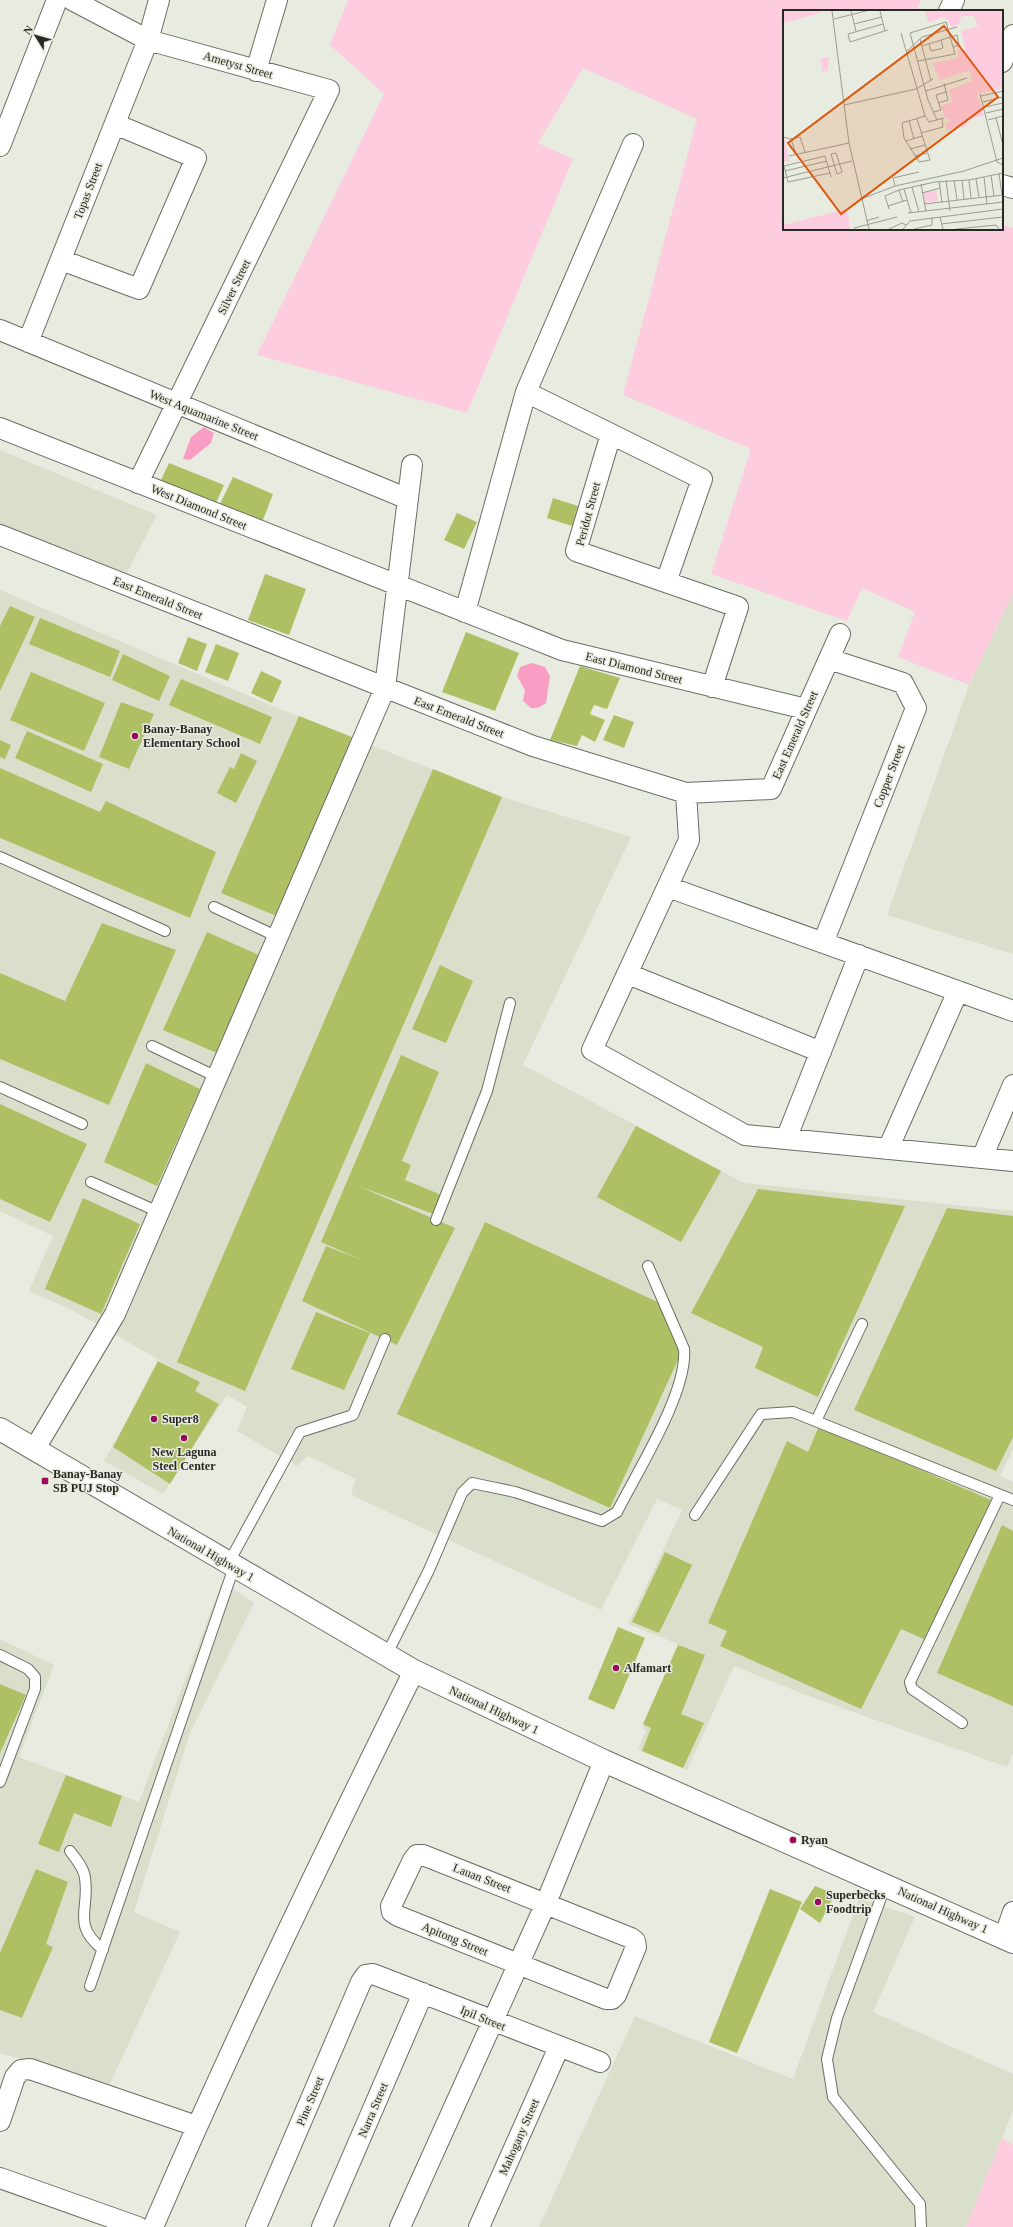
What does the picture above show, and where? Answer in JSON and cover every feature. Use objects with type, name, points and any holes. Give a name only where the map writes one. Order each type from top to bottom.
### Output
[{"type":"highway","name":"National Highway 1","points":[[0,1429],[231,1566],[414,1671],[604,1762],[886,1884],[1009,1940]]},
{"type":"street","points":[[0,146],[57,0]]},
{"type":"street","name":"Ametyst Street","points":[[72,0],[148,40],[329,90]]},
{"type":"street","name":"Topas Street","points":[[28,342],[148,40],[159,0]]},
{"type":"street","points":[[256,70],[278,0]]},
{"type":"street","points":[[949,10],[954,0]]},
{"type":"street","points":[[1003,60],[1013,35]]},
{"type":"street","name":"Silver Street","points":[[138,483],[329,90]]},
{"type":"street","points":[[61,260],[139,289],[196,158],[115,124]]},
{"type":"street","points":[[465,612],[526,392],[633,144]]},
{"type":"street","points":[[1003,185],[1013,188]]},
{"type":"street","name":"West Aquamarine Street","points":[[0,330],[408,499]]},
{"type":"street","points":[[526,392],[702,479],[666,582]]},
{"type":"street","name":"West Diamond Street","points":[[0,428],[465,612]]},
{"type":"street","name":"Peridot Street","points":[[611,434],[576,551],[738,607],[712,687]]},
{"type":"street","points":[[34,1450],[115,1314],[385,688],[412,466]]},
{"type":"street","name":"East Emerald Street","points":[[0,535],[533,746],[686,793],[771,789],[840,634]]},
{"type":"street","name":"East Diamond Street","points":[[465,612],[562,650],[806,709]]},
{"type":"street","name":"Copper Street","points":[[823,943],[916,708],[903,683],[829,659]]},
{"type":"street","points":[[686,793],[689,840],[592,1050],[745,1135],[1013,1161]]},
{"type":"street","points":[[668,887],[1013,1011]]},
{"type":"street","points":[[786,1139],[859,955]]},
{"type":"street","points":[[628,974],[821,1052]]},
{"type":"street","points":[[888,1149],[958,991]]},
{"type":"street","points":[[982,1158],[1013,1085]]},
{"type":"street","points":[[153,2227],[196,2126],[301,1902],[414,1671]]},
{"type":"street","points":[[400,2227],[491,2022],[546,1903],[604,1762]]},
{"type":"street","name":"Lauan Street","points":[[392,1912],[391,1906],[413,1860],[417,1855],[423,1855],[631,1938],[635,1942],[636,1947],[616,1995],[612,1999],[606,1999],[518,1964]]},
{"type":"street","name":"Apitong Street","points":[[392,1912],[398,1916],[518,1964]]},
{"type":"street","points":[[1009,1940],[1013,1912]]},
{"type":"street","name":"Ipil Street","points":[[366,1975],[373,1974],[423,1993],[491,2022],[600,2062]]},
{"type":"street","name":"Pine Street","points":[[256,2227],[361,1982],[366,1975]]},
{"type":"street","name":"Narra Street","points":[[322,2227],[423,1993]]},
{"type":"street","name":"Mahogany Street","points":[[479,2227],[559,2047]]},
{"type":"street","points":[[0,2121],[15,2077],[21,2070],[30,2069],[196,2126]]},
{"type":"street","points":[[0,2178],[138,2227]]},
{"type":"lane","points":[[0,857],[165,931]]},
{"type":"lane","points":[[214,908],[278,937]]},
{"type":"lane","points":[[436,1220],[487,1091],[510,1003]]},
{"type":"lane","points":[[152,1046],[217,1077]]},
{"type":"lane","points":[[0,1087],[82,1124]]},
{"type":"lane","points":[[91,1182],[159,1212]]},
{"type":"lane","points":[[386,1656],[429,1570],[462,1493],[472,1483],[515,1492],[602,1520],[617,1512],[670,1408],[685,1362],[684,1349],[648,1266]]},
{"type":"lane","points":[[816,1421],[862,1324]]},
{"type":"lane","points":[[90,1986],[231,1566],[300,1432],[353,1415],[385,1340]]},
{"type":"lane","points":[[695,1515],[761,1414],[793,1412],[1013,1500]]},
{"type":"lane","points":[[962,1723],[912,1689],[910,1682],[1000,1495]]},
{"type":"lane","points":[[0,1655],[28,1669],[35,1677],[35,1689],[0,1782]]},
{"type":"lane","points":[[70,1851],[85,1878],[84,1923],[90,1939],[103,1950]]},
{"type":"lane","points":[[886,1884],[837,2018],[827,2059],[833,2097],[920,2204],[921,2227]]},
{"type":"shaded area","points":[[348,0],[921,0],[916,10],[783,10],[783,230],[1003,230],[1003,225],[1013,228],[1013,593],[969,685],[898,657],[915,612],[862,588],[847,621],[711,574],[751,449],[623,395],[697,119],[583,68],[538,143],[573,159],[467,413],[257,355],[384,94],[330,45]]},
{"type":"shaded area","points":[[204,427],[214,433],[211,443],[190,460],[183,459],[191,437]]},
{"type":"shaded area","points":[[0,450],[157,515],[126,574],[0,527]]},
{"type":"shaded area","points":[[0,590],[280,709],[502,797],[631,837],[523,1065],[744,1183],[1013,1211],[1013,1449],[1000,1476],[1013,1482],[1013,1753],[1007,1767],[803,1694],[734,1666],[687,1770],[638,1750],[646,1730],[642,1728],[678,1644],[628,1624],[682,1510],[657,1499],[601,1610],[351,1495],[356,1479],[308,1456],[297,1466],[237,1431],[247,1407],[227,1395],[163,1494],[104,1461],[159,1364],[191,1378],[72,1310],[29,1291],[53,1236],[0,1211]]},
{"type":"shaded area","points":[[1013,593],[1013,954],[887,915],[969,685]]},
{"type":"shaded area","points":[[532,663],[545,667],[550,676],[546,703],[538,708],[531,708],[523,701],[525,690],[517,676],[520,667]]},
{"type":"shaded area","points":[[222,1582],[254,1603],[190,1733],[134,1912],[180,1932],[110,2084],[0,2053],[0,1639],[54,1665],[19,1757],[139,1802]]},
{"type":"shaded area","points":[[859,1898],[915,1917],[873,2012],[1013,2074],[1013,2111],[966,2227],[539,2227],[635,2016],[793,2079]]},
{"type":"shaded area","points":[[1002,2138],[1013,2145],[1013,2227],[966,2227]]},
{"type":"building","points":[[169,463],[224,485],[214,507],[159,484]]},
{"type":"building","points":[[233,477],[273,494],[261,525],[218,508]]},
{"type":"building","points":[[553,498],[578,506],[572,526],[547,518]]},
{"type":"building","points":[[457,513],[477,522],[464,549],[444,540]]},
{"type":"building","points":[[265,574],[306,589],[289,635],[248,620]]},
{"type":"building","points":[[10,606],[35,617],[0,691],[0,626]]},
{"type":"building","points":[[40,618],[120,651],[110,677],[29,644]]},
{"type":"building","points":[[466,632],[519,653],[495,711],[442,692]]},
{"type":"building","points":[[188,637],[207,644],[197,671],[178,663]]},
{"type":"building","points":[[216,644],[239,653],[228,681],[205,672]]},
{"type":"building","points":[[123,654],[170,676],[159,701],[112,680]]},
{"type":"building","points":[[580,666],[620,678],[607,709],[594,705],[590,714],[605,720],[595,742],[582,735],[577,746],[550,740]]},
{"type":"building","points":[[261,671],[282,681],[272,703],[251,693]]},
{"type":"building","points":[[31,672],[105,703],[84,751],[10,720]]},
{"type":"building","points":[[181,679],[272,717],[260,744],[169,705]]},
{"type":"building","points":[[121,702],[154,714],[129,769],[99,757]]},
{"type":"building","points":[[614,715],[634,722],[624,748],[603,740]]},
{"type":"building","points":[[299,716],[357,739],[279,917],[221,893]]},
{"type":"building","points":[[27,731],[103,764],[91,792],[15,758]]},
{"type":"building","points":[[0,740],[11,745],[5,759],[0,757]]},
{"type":"building","points":[[241,753],[257,761],[236,803],[217,793],[230,767],[234,769]]},
{"type":"building","points":[[0,768],[100,812],[106,801],[216,852],[190,918],[0,838]]},
{"type":"building","points":[[433,769],[502,797],[245,1391],[177,1362]]},
{"type":"building","points":[[102,923],[176,950],[109,1105],[0,1059],[0,973],[65,1001]]},
{"type":"building","points":[[207,932],[261,956],[217,1053],[163,1030]]},
{"type":"building","points":[[440,965],[473,981],[446,1043],[412,1029]]},
{"type":"building","points":[[401,1055],[439,1072],[402,1161],[411,1165],[405,1180],[444,1196],[436,1215],[356,1185],[455,1228],[397,1345],[302,1301],[326,1246],[362,1260],[321,1242]]},
{"type":"building","points":[[146,1063],[200,1089],[157,1186],[104,1162]]},
{"type":"building","points":[[0,1104],[87,1144],[50,1222],[0,1199]]},
{"type":"building","points":[[636,1126],[721,1171],[681,1242],[597,1197]]},
{"type":"building","points":[[758,1189],[905,1206],[818,1397],[755,1368],[763,1347],[691,1313]]},
{"type":"building","points":[[83,1198],[140,1224],[101,1314],[45,1289]]},
{"type":"building","points":[[947,1208],[1013,1216],[1013,1437],[996,1471],[854,1410]]},
{"type":"building","points":[[485,1222],[664,1305],[682,1351],[610,1508],[397,1414]]},
{"type":"building","points":[[316,1312],[370,1333],[344,1390],[291,1369]]},
{"type":"building","name":"Super8","points":[[158,1361],[200,1382],[195,1391],[219,1404],[170,1484],[113,1447]]},
{"type":"building","points":[[819,1426],[991,1500],[926,1640],[901,1629],[861,1709],[720,1646],[727,1631],[708,1623],[787,1441],[808,1452]]},
{"type":"building","points":[[1002,1525],[1013,1531],[1013,1706],[937,1673]]},
{"type":"building","points":[[665,1552],[692,1565],[659,1633],[632,1622]]},
{"type":"building","name":"Alfamart","points":[[618,1627],[645,1638],[614,1710],[588,1699]]},
{"type":"building","points":[[678,1645],[705,1655],[681,1714],[704,1723],[683,1768],[642,1751],[651,1728],[643,1724]]},
{"type":"building","points":[[0,1684],[26,1695],[0,1753]]},
{"type":"building","points":[[66,1775],[122,1796],[111,1827],[74,1813],[59,1852],[38,1844]]},
{"type":"building","points":[[36,1869],[68,1882],[46,1944],[53,1947],[22,2018],[0,2010],[0,1953]]},
{"type":"building","name":"Superbecks Foodtrip","points":[[815,1886],[835,1894],[820,1923],[800,1909]]},
{"type":"building","points":[[770,1889],[802,1902],[737,2053],[709,2042]]},
{"type":"place","name":"Banay-Banay Elementary School","points":[[135,736]]},
{"type":"place","name":"Super8","points":[[154,1419]]},
{"type":"place","name":"New Laguna Steel Center","points":[[184,1438]]},
{"type":"place","name":"Banay-Banay SB PUJ Stop","points":[[45,1481]]},
{"type":"place","name":"Alfamart","points":[[616,1668]]},
{"type":"place","name":"Ryan","points":[[793,1840]]},
{"type":"place","name":"Superbecks Foodtrip","points":[[818,1902]]}]
